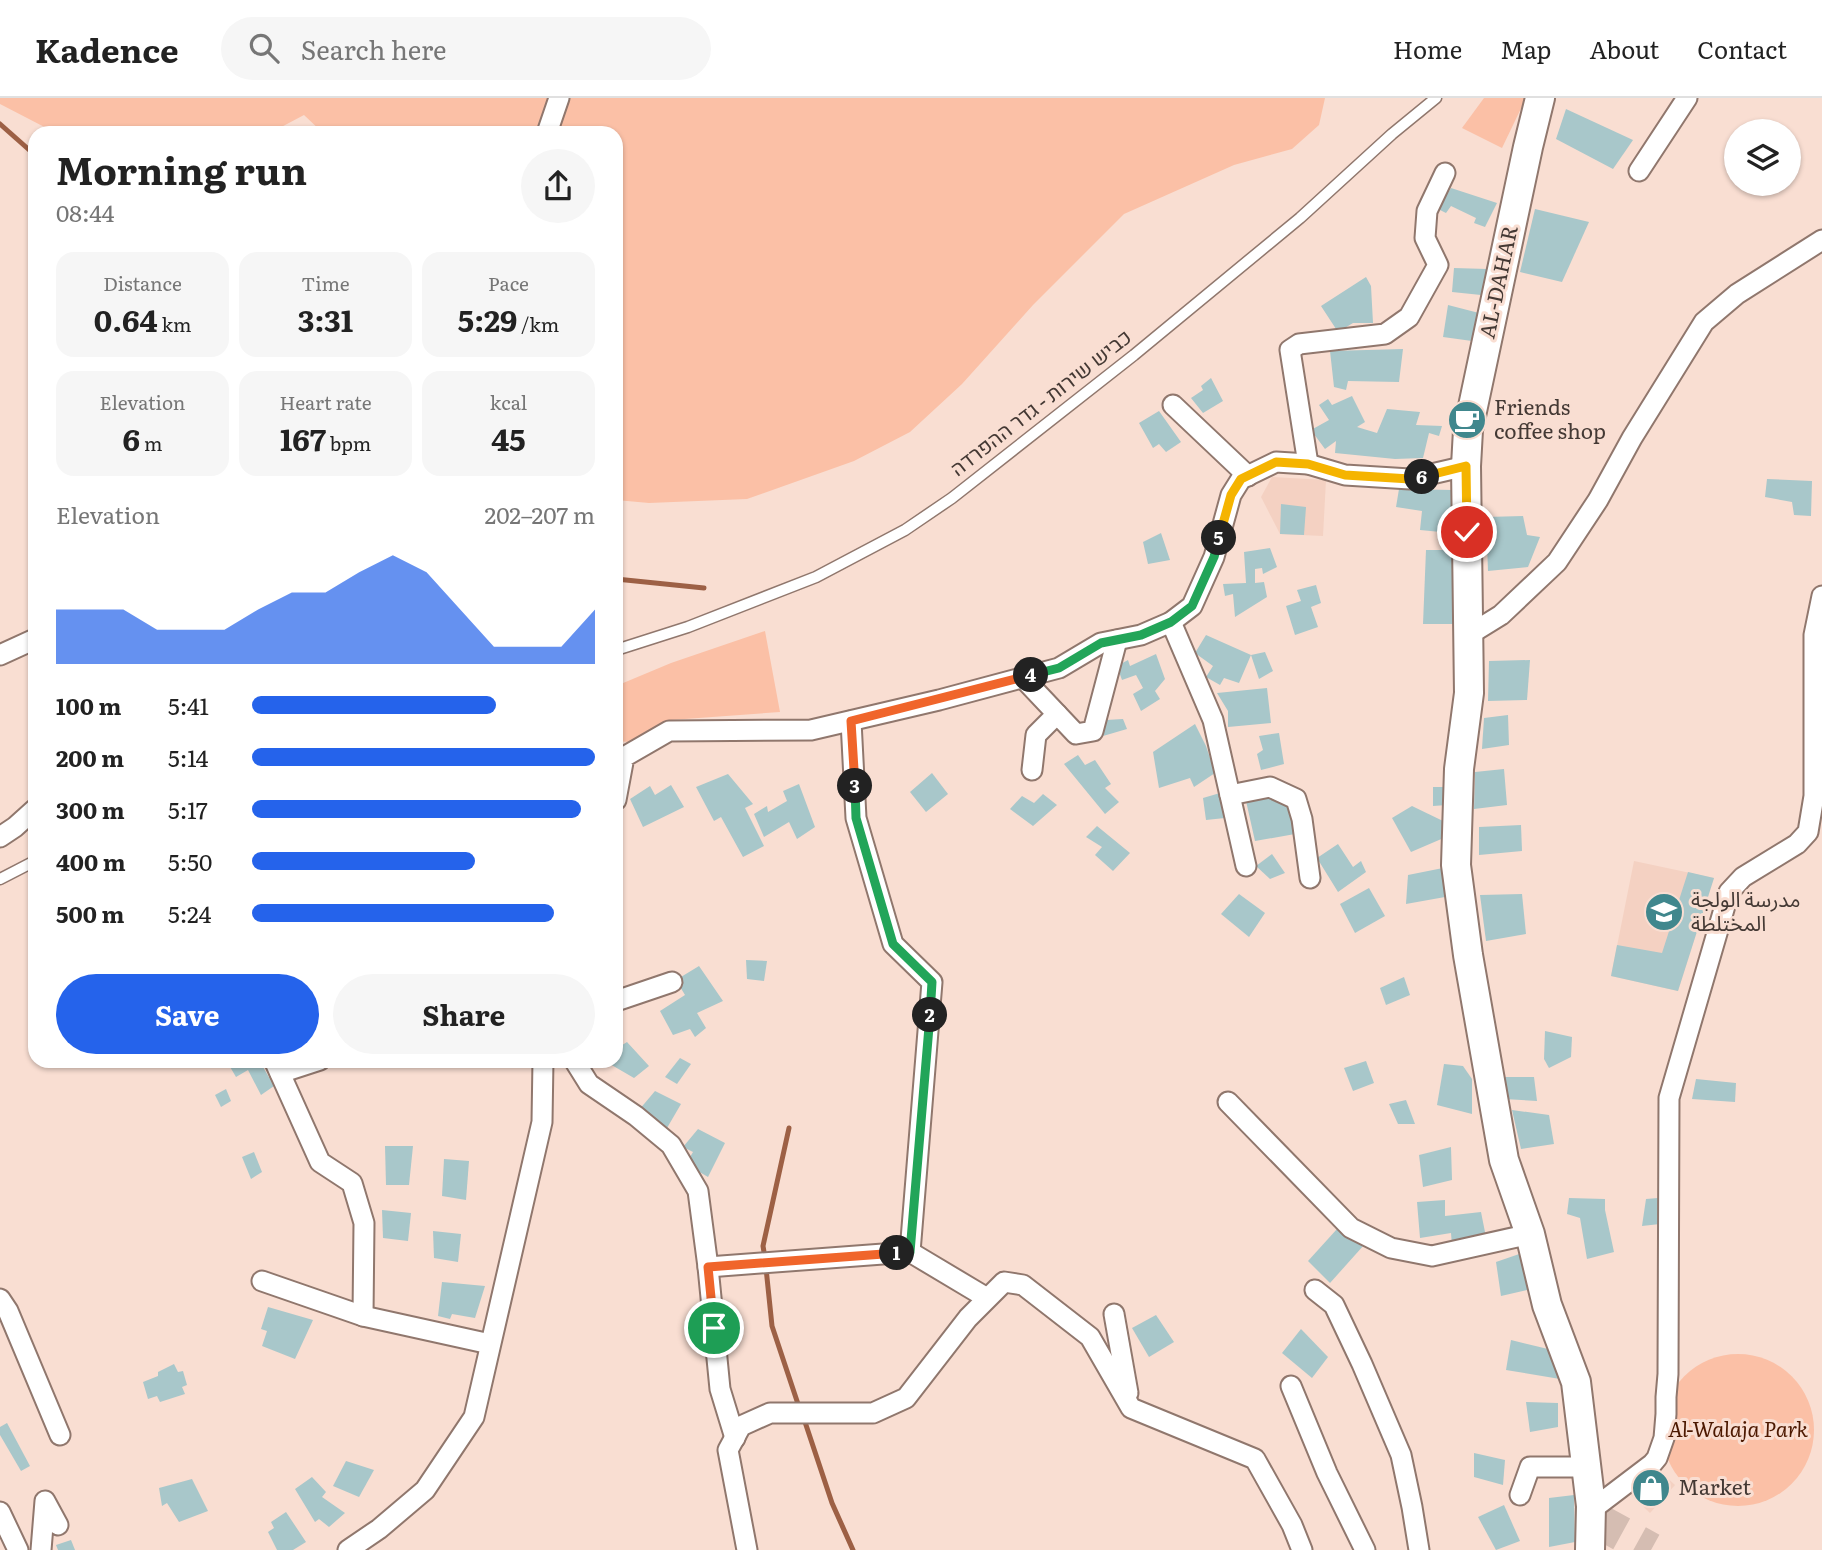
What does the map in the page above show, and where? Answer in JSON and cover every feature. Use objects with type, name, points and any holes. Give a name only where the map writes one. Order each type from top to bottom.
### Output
[{"type":"street","points":[[549,126],[559,98]]},
{"type":"street","name":"AL-DAHAR","points":[[1540,98],[1468,430],[1466,466],[1469,693],[1459,769],[1456,864],[1472,982],[1504,1160],[1531,1234],[1547,1305],[1576,1382],[1591,1506],[1590,1550]]},
{"type":"street","points":[[1639,171],[1687,98]]},
{"type":"street","points":[[1308,464],[1290,350],[1299,344],[1385,334],[1409,317],[1438,265],[1425,238],[1427,211],[1444,173]]},
{"type":"street","points":[[1467,636],[1501,615],[1557,562],[1598,500],[1632,438],[1704,322],[1737,294],[1822,240]]},
{"type":"street","points":[[1173,405],[1248,475]]},
{"type":"street","points":[[623,757],[668,731],[811,730],[851,721],[1059,668],[1101,643],[1141,635],[1171,622],[1192,606],[1214,557],[1231,495],[1241,479],[1276,462],[1308,464],[1345,475],[1410,479],[1466,466]]},
{"type":"street","points":[[1591,1506],[1598,1505],[1652,1464],[1657,1458],[1664,1437],[1668,1374],[1669,1098],[1729,892],[1743,877],[1797,844],[1808,832],[1814,796],[1814,635],[1822,596]]},
{"type":"street","points":[[1171,622],[1213,720],[1246,866]]},
{"type":"street","points":[[1023,678],[1076,734],[1093,731],[1117,640]]},
{"type":"street","points":[[0,655],[28,642]]},
{"type":"street","points":[[1032,770],[1036,735],[1057,714]]},
{"type":"street","points":[[851,721],[856,818],[893,944],[932,982],[910,1252]]},
{"type":"street","points":[[1230,795],[1270,787],[1296,799],[1302,819],[1310,878]]},
{"type":"street","points":[[0,837],[28,815]]},
{"type":"street","points":[[623,999],[672,982]]},
{"type":"street","points":[[277,1068],[320,1162],[352,1183],[364,1223],[363,1316]]},
{"type":"street","points":[[348,1550],[425,1490],[474,1417],[542,1122],[543,1068]]},
{"type":"street","points":[[579,1068],[589,1084],[636,1116],[671,1145],[698,1191],[720,1389],[735,1438]]},
{"type":"street","points":[[1228,1102],[1351,1228],[1391,1248],[1432,1256],[1531,1234]]},
{"type":"street","points":[[708,1267],[910,1252],[987,1298]]},
{"type":"street","points":[[262,1282],[363,1316],[491,1344]]},
{"type":"street","points":[[747,1550],[728,1450],[741,1426],[770,1413],[873,1413],[906,1398],[968,1318],[1004,1282],[1023,1284],[1090,1337],[1131,1408],[1255,1459],[1292,1525],[1302,1550]]},
{"type":"street","points":[[1315,1290],[1334,1306],[1401,1455],[1419,1550]]},
{"type":"street","points":[[0,1299],[8,1311],[60,1436]]},
{"type":"street","points":[[1114,1314],[1131,1408]]},
{"type":"street","points":[[1291,1386],[1327,1473],[1365,1550]]},
{"type":"street","points":[[1520,1495],[1531,1468],[1586,1467]]},
{"type":"street","points":[[41,1550],[45,1501],[58,1525]]},
{"type":"street","points":[[0,1512],[18,1550]]},
{"type":"lane","name":"כביש שירות - גדר ההפרדה","points":[[623,648],[688,627],[816,577],[905,530],[952,498],[1165,330],[1300,218],[1392,134],[1436,98]]},
{"type":"lane","points":[[0,879],[28,864]]},
{"type":"shaded area","points":[[1272,477],[1326,480],[1323,536],[1280,534],[1261,497]]},
{"type":"shaded area","name":"مدرسة الولجة المختلطة","points":[[1634,861],[1714,878],[1678,991],[1611,976]]},
{"type":"shaded area","name":"Market","points":[[1652,1464],[1675,1485],[1650,1513],[1627,1491]]},
{"type":"green space","points":[[0,98],[1325,98],[1319,125],[1292,149],[1234,165],[1124,214],[1033,305],[962,384],[910,432],[854,461],[747,499],[649,503],[623,501],[623,126],[316,126],[304,115],[283,126],[42,126],[0,104]]},
{"type":"green space","points":[[1484,98],[1526,98],[1502,148],[1462,128]]},
{"type":"green space","points":[[765,631],[780,712],[671,720],[629,742],[623,742],[623,683],[671,663]]},
{"type":"green space","name":"Al-Walaja Park","points":[[1738,1354],[1767,1360],[1792,1376],[1808,1401],[1814,1430],[1808,1459],[1792,1484],[1767,1500],[1738,1506],[1709,1500],[1684,1484],[1668,1459],[1662,1430],[1668,1401],[1684,1376],[1709,1360]]},
{"type":"building","points":[[1566,109],[1633,140],[1613,169],[1556,139]]},
{"type":"building","points":[[1451,188],[1497,203],[1485,227],[1474,223],[1476,218],[1451,206],[1446,213],[1438,209]]},
{"type":"building","points":[[1535,209],[1589,222],[1562,282],[1520,272]]},
{"type":"building","points":[[1454,268],[1487,269],[1481,295],[1452,292]]},
{"type":"building","points":[[1366,277],[1371,286],[1373,323],[1353,323],[1338,332],[1321,306]]},
{"type":"building","points":[[1448,305],[1479,313],[1472,341],[1443,337]]},
{"type":"building","points":[[1403,349],[1399,382],[1348,381],[1346,390],[1334,387],[1330,351]]},
{"type":"building","points":[[1211,378],[1223,401],[1203,413],[1191,398],[1203,390],[1201,386]]},
{"type":"building","points":[[1352,396],[1365,422],[1357,427],[1377,433],[1387,409],[1420,412],[1416,425],[1442,426],[1439,436],[1429,433],[1423,458],[1395,459],[1335,453],[1336,441],[1325,449],[1311,430],[1329,420],[1319,405],[1328,399],[1332,405]]},
{"type":"building","points":[[1159,411],[1181,442],[1166,452],[1159,444],[1153,448],[1139,423]]},
{"type":"building","points":[[1767,479],[1812,481],[1811,516],[1794,515],[1792,502],[1765,497]]},
{"type":"building","points":[[1399,489],[1453,490],[1451,533],[1420,530],[1422,511],[1396,507]]},
{"type":"building","points":[[1281,504],[1306,507],[1304,535],[1280,534]]},
{"type":"building","points":[[1523,516],[1527,535],[1540,537],[1528,567],[1488,571],[1486,517]]},
{"type":"building","points":[[1161,533],[1170,560],[1148,564],[1143,542]]},
{"type":"building","points":[[1270,548],[1277,567],[1263,574],[1262,568],[1255,569],[1255,583],[1264,582],[1267,597],[1235,617],[1233,594],[1225,596],[1223,584],[1246,583],[1244,552]]},
{"type":"building","points":[[1426,550],[1456,550],[1453,624],[1423,624]]},
{"type":"building","points":[[1316,585],[1321,603],[1311,607],[1318,627],[1295,635],[1286,606],[1301,601],[1297,590]]},
{"type":"building","points":[[1206,635],[1251,655],[1239,683],[1224,678],[1220,685],[1206,677],[1213,666],[1195,653]]},
{"type":"building","points":[[1265,652],[1273,671],[1259,679],[1251,655]]},
{"type":"building","points":[[1156,654],[1165,679],[1155,691],[1160,699],[1141,711],[1133,694],[1143,688],[1136,675],[1122,680],[1117,666],[1128,660],[1130,666]]},
{"type":"building","points":[[1530,660],[1527,700],[1488,701],[1489,661]]},
{"type":"building","points":[[1267,688],[1271,723],[1228,727],[1228,711],[1217,693]]},
{"type":"building","points":[[1508,715],[1509,745],[1482,749],[1484,718]]},
{"type":"building","points":[[1123,719],[1127,729],[1103,736],[1106,720]]},
{"type":"building","points":[[1195,724],[1215,773],[1194,787],[1190,778],[1159,788],[1153,752]]},
{"type":"building","points":[[1279,733],[1284,764],[1261,770],[1257,754],[1263,750],[1259,736]]},
{"type":"building","points":[[1078,755],[1085,765],[1095,760],[1111,784],[1105,788],[1119,802],[1105,814],[1064,764]]},
{"type":"building","points":[[1504,769],[1507,805],[1474,809],[1475,772]]},
{"type":"building","points":[[932,773],[948,794],[926,812],[910,792]]},
{"type":"building","points":[[728,774],[753,804],[745,808],[764,846],[743,857],[721,817],[714,821],[696,787]]},
{"type":"building","points":[[799,784],[815,827],[797,839],[789,822],[764,837],[754,814],[767,806],[768,812],[787,801],[783,791]]},
{"type":"building","points":[[671,785],[684,807],[643,827],[630,799],[650,786],[655,795]]},
{"type":"building","points":[[1433,787],[1448,787],[1447,805],[1433,806]]},
{"type":"building","points":[[1220,793],[1225,818],[1206,820],[1203,798]]},
{"type":"building","points":[[1043,794],[1057,805],[1033,826],[1010,809],[1022,796],[1034,803]]},
{"type":"building","points":[[1271,794],[1287,803],[1295,834],[1255,841],[1246,801]]},
{"type":"building","points":[[1412,806],[1443,821],[1446,837],[1411,852],[1392,818]]},
{"type":"building","points":[[1521,825],[1522,851],[1479,855],[1479,827]]},
{"type":"building","points":[[1097,826],[1130,853],[1113,871],[1095,855],[1102,847],[1086,837]]},
{"type":"building","points":[[1338,844],[1353,867],[1361,861],[1366,872],[1338,892],[1317,858]]},
{"type":"building","points":[[1272,854],[1285,873],[1270,879],[1256,866]]},
{"type":"building","points":[[1443,868],[1445,897],[1406,904],[1408,875]]},
{"type":"building","points":[[1688,872],[1714,878],[1678,991],[1611,976],[1617,945],[1662,953]]},
{"type":"building","points":[[1369,888],[1385,916],[1355,933],[1340,904]]},
{"type":"building","points":[[1239,894],[1265,913],[1249,937],[1221,914]]},
{"type":"building","points":[[1522,894],[1526,934],[1486,941],[1480,895]]},
{"type":"building","points":[[746,960],[767,961],[764,981],[747,979]]},
{"type":"building","points":[[699,966],[723,1001],[697,1013],[706,1028],[695,1037],[690,1029],[673,1035],[660,1011],[685,995],[676,980]]},
{"type":"building","points":[[1404,977],[1410,995],[1386,1005],[1380,988]]},
{"type":"building","points":[[1545,1031],[1572,1037],[1571,1057],[1549,1068],[1544,1059]]},
{"type":"building","points":[[627,1042],[649,1066],[634,1078],[617,1068],[623,1068],[623,1045]]},
{"type":"building","points":[[680,1058],[691,1064],[677,1084],[665,1077]]},
{"type":"building","points":[[1366,1061],[1374,1083],[1353,1091],[1344,1068]]},
{"type":"building","points":[[1444,1064],[1463,1066],[1472,1079],[1472,1114],[1437,1105]]},
{"type":"building","points":[[231,1068],[264,1068],[274,1086],[261,1095],[248,1070],[236,1077]]},
{"type":"building","points":[[1505,1077],[1534,1077],[1537,1101],[1504,1099]]},
{"type":"building","points":[[1696,1079],[1736,1083],[1735,1102],[1692,1099]]},
{"type":"building","points":[[226,1089],[231,1101],[221,1107],[215,1095]]},
{"type":"building","points":[[655,1091],[681,1104],[667,1128],[639,1110]]},
{"type":"building","points":[[1406,1100],[1415,1124],[1398,1124],[1389,1104]]},
{"type":"building","points":[[1512,1110],[1549,1115],[1554,1144],[1521,1149]]},
{"type":"building","points":[[698,1129],[725,1143],[708,1177],[686,1164],[693,1152],[683,1147]]},
{"type":"building","points":[[385,1146],[413,1146],[409,1185],[386,1185]]},
{"type":"building","points":[[1451,1147],[1452,1180],[1423,1187],[1419,1155]]},
{"type":"building","points":[[254,1152],[262,1172],[251,1179],[242,1157]]},
{"type":"building","points":[[444,1159],[469,1161],[466,1200],[442,1196]]},
{"type":"building","points":[[1569,1198],[1605,1199],[1614,1252],[1587,1259],[1580,1218],[1567,1214]]},
{"type":"building","points":[[1658,1198],[1660,1224],[1642,1226],[1646,1199]]},
{"type":"building","points":[[1445,1200],[1445,1216],[1481,1212],[1486,1237],[1452,1246],[1451,1233],[1420,1238],[1417,1202]]},
{"type":"building","points":[[382,1210],[411,1213],[408,1241],[383,1238]]},
{"type":"building","points":[[1337,1229],[1364,1245],[1330,1283],[1308,1261]]},
{"type":"building","points":[[433,1231],[461,1234],[458,1262],[434,1258]]},
{"type":"building","points":[[1525,1252],[1531,1289],[1501,1296],[1496,1262]]},
{"type":"building","points":[[442,1282],[485,1286],[475,1318],[452,1314],[450,1319],[438,1316]]},
{"type":"building","points":[[268,1307],[313,1320],[295,1359],[262,1346],[267,1331],[261,1329]]},
{"type":"building","points":[[1156,1315],[1174,1342],[1149,1357],[1132,1328]]},
{"type":"building","points":[[1301,1329],[1328,1357],[1312,1378],[1282,1353]]},
{"type":"building","points":[[1511,1340],[1548,1349],[1560,1379],[1506,1370]]},
{"type":"building","points":[[174,1364],[178,1372],[183,1371],[187,1385],[182,1387],[185,1394],[160,1402],[157,1396],[148,1399],[143,1382],[158,1376],[158,1372]]},
{"type":"building","points":[[1526,1402],[1558,1403],[1558,1427],[1530,1432]]},
{"type":"building","points":[[7,1423],[30,1466],[21,1471],[0,1435],[0,1427]]},
{"type":"building","points":[[1474,1453],[1505,1460],[1503,1485],[1474,1477]]},
{"type":"building","points":[[346,1461],[374,1470],[359,1497],[333,1486]]},
{"type":"building","points":[[312,1477],[326,1492],[322,1497],[345,1513],[329,1527],[319,1519],[315,1522],[295,1489]]},
{"type":"building","points":[[192,1479],[208,1511],[179,1522],[167,1503],[162,1506],[159,1488]]},
{"type":"building","points":[[1574,1495],[1575,1542],[1549,1547],[1549,1498]]},
{"type":"building","points":[[1504,1505],[1520,1541],[1496,1550],[1478,1517]]},
{"type":"building","points":[[286,1512],[306,1542],[293,1550],[277,1550],[268,1532],[274,1528],[271,1522]]},
{"type":"building","points":[[71,1540],[75,1550],[58,1550],[56,1545]]},
{"type":"waterway","points":[[0,124],[28,149]]},
{"type":"waterway","points":[[623,580],[704,588]]},
{"type":"waterway","points":[[765,1258],[763,1246],[789,1128]]},
{"type":"waterway","points":[[766,1268],[772,1326],[799,1407]]},
{"type":"waterway","points":[[803,1416],[832,1503],[853,1550]]},
{"type":"tunnel","points":[[1591,1517],[1651,1550]]},
{"type":"place","name":"Friends coffee shop","points":[[1467,420]]},
{"type":"place","name":"مدرسة الولجة المختلطة","points":[[1664,912]]},
{"type":"place","name":"Market","points":[[1651,1488]]},
{"type":"route","points":[[714,1328],[708,1267],[910,1252],[932,982],[893,944],[856,818],[851,721],[1059,668],[1101,643],[1141,635],[1171,622],[1192,606],[1214,557],[1231,495],[1241,479],[1276,462],[1308,464],[1345,475],[1410,479],[1466,466],[1467,532]]}]
